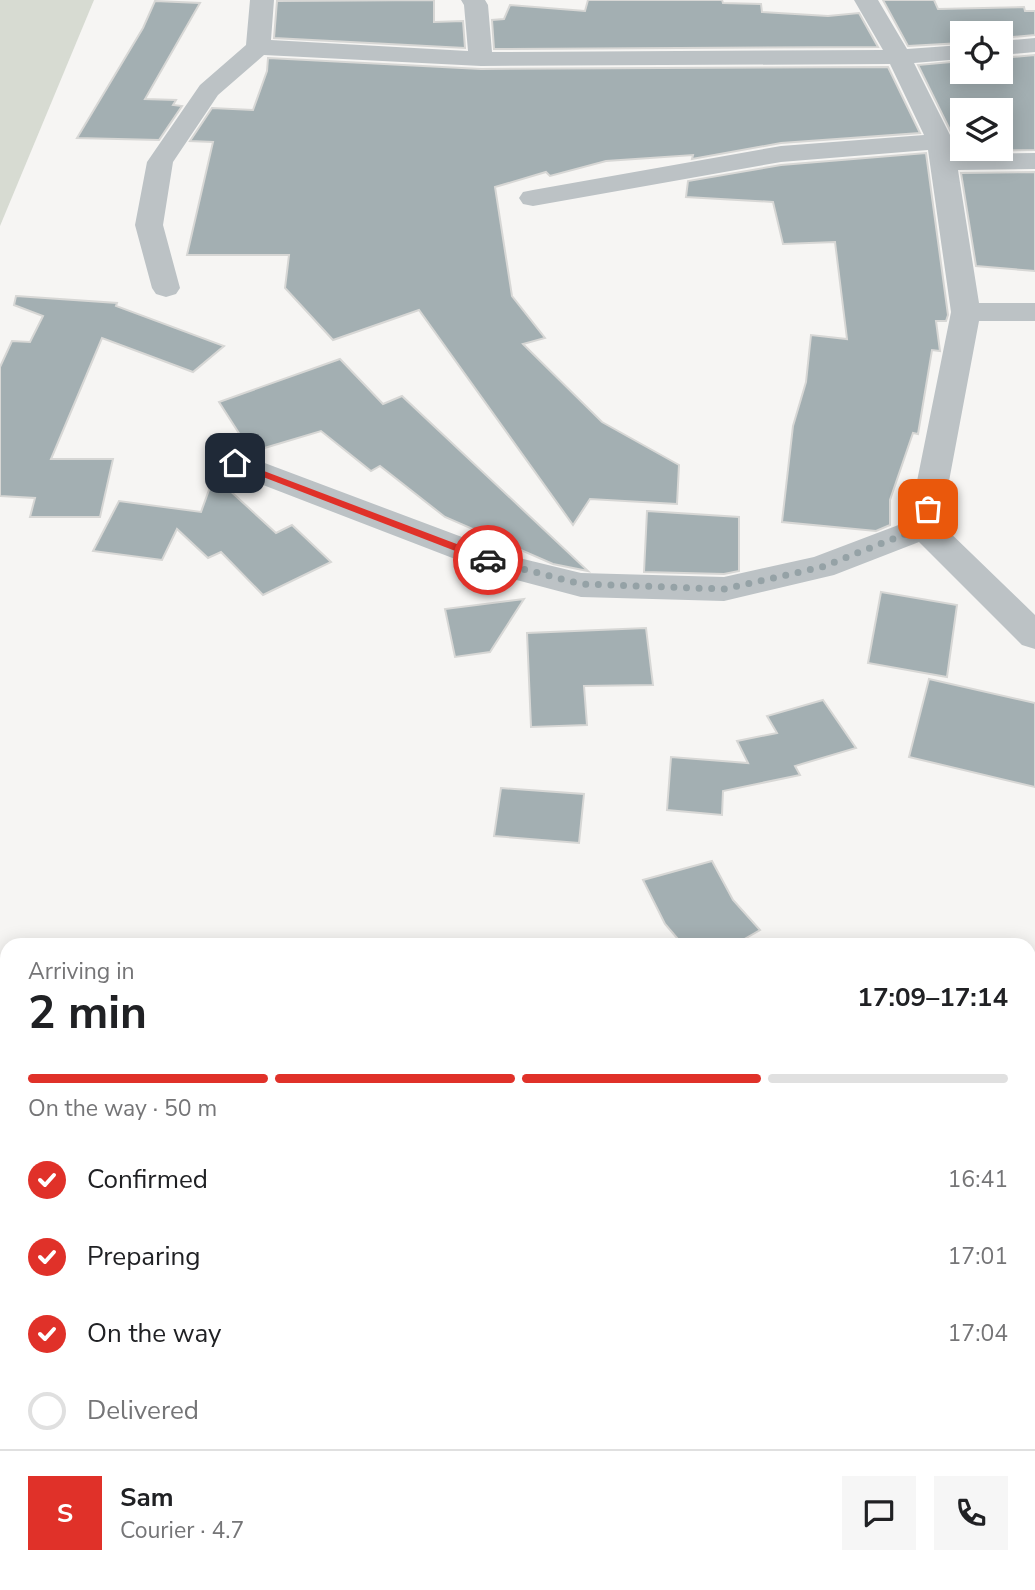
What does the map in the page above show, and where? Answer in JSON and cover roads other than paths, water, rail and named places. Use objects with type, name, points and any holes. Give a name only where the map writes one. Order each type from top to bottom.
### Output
[{"type":"street","points":[[166,288],[149,225],[160,162],[209,90],[258,47],[262,0]]},
{"type":"street","points":[[473,0],[476,5],[481,59]]},
{"type":"street","points":[[866,0],[899,57],[943,151],[966,312],[923,527]]},
{"type":"street","points":[[1013,47],[1035,45]]},
{"type":"street","points":[[258,47],[481,59],[899,57],[950,52]]},
{"type":"street","points":[[533,198],[782,154],[943,151],[1035,161]]},
{"type":"street","points":[[966,312],[1035,312]]},
{"type":"street","points":[[235,463],[506,566],[581,584],[724,589],[822,567],[923,527]]},
{"type":"street","points":[[923,527],[1035,636]]}]
